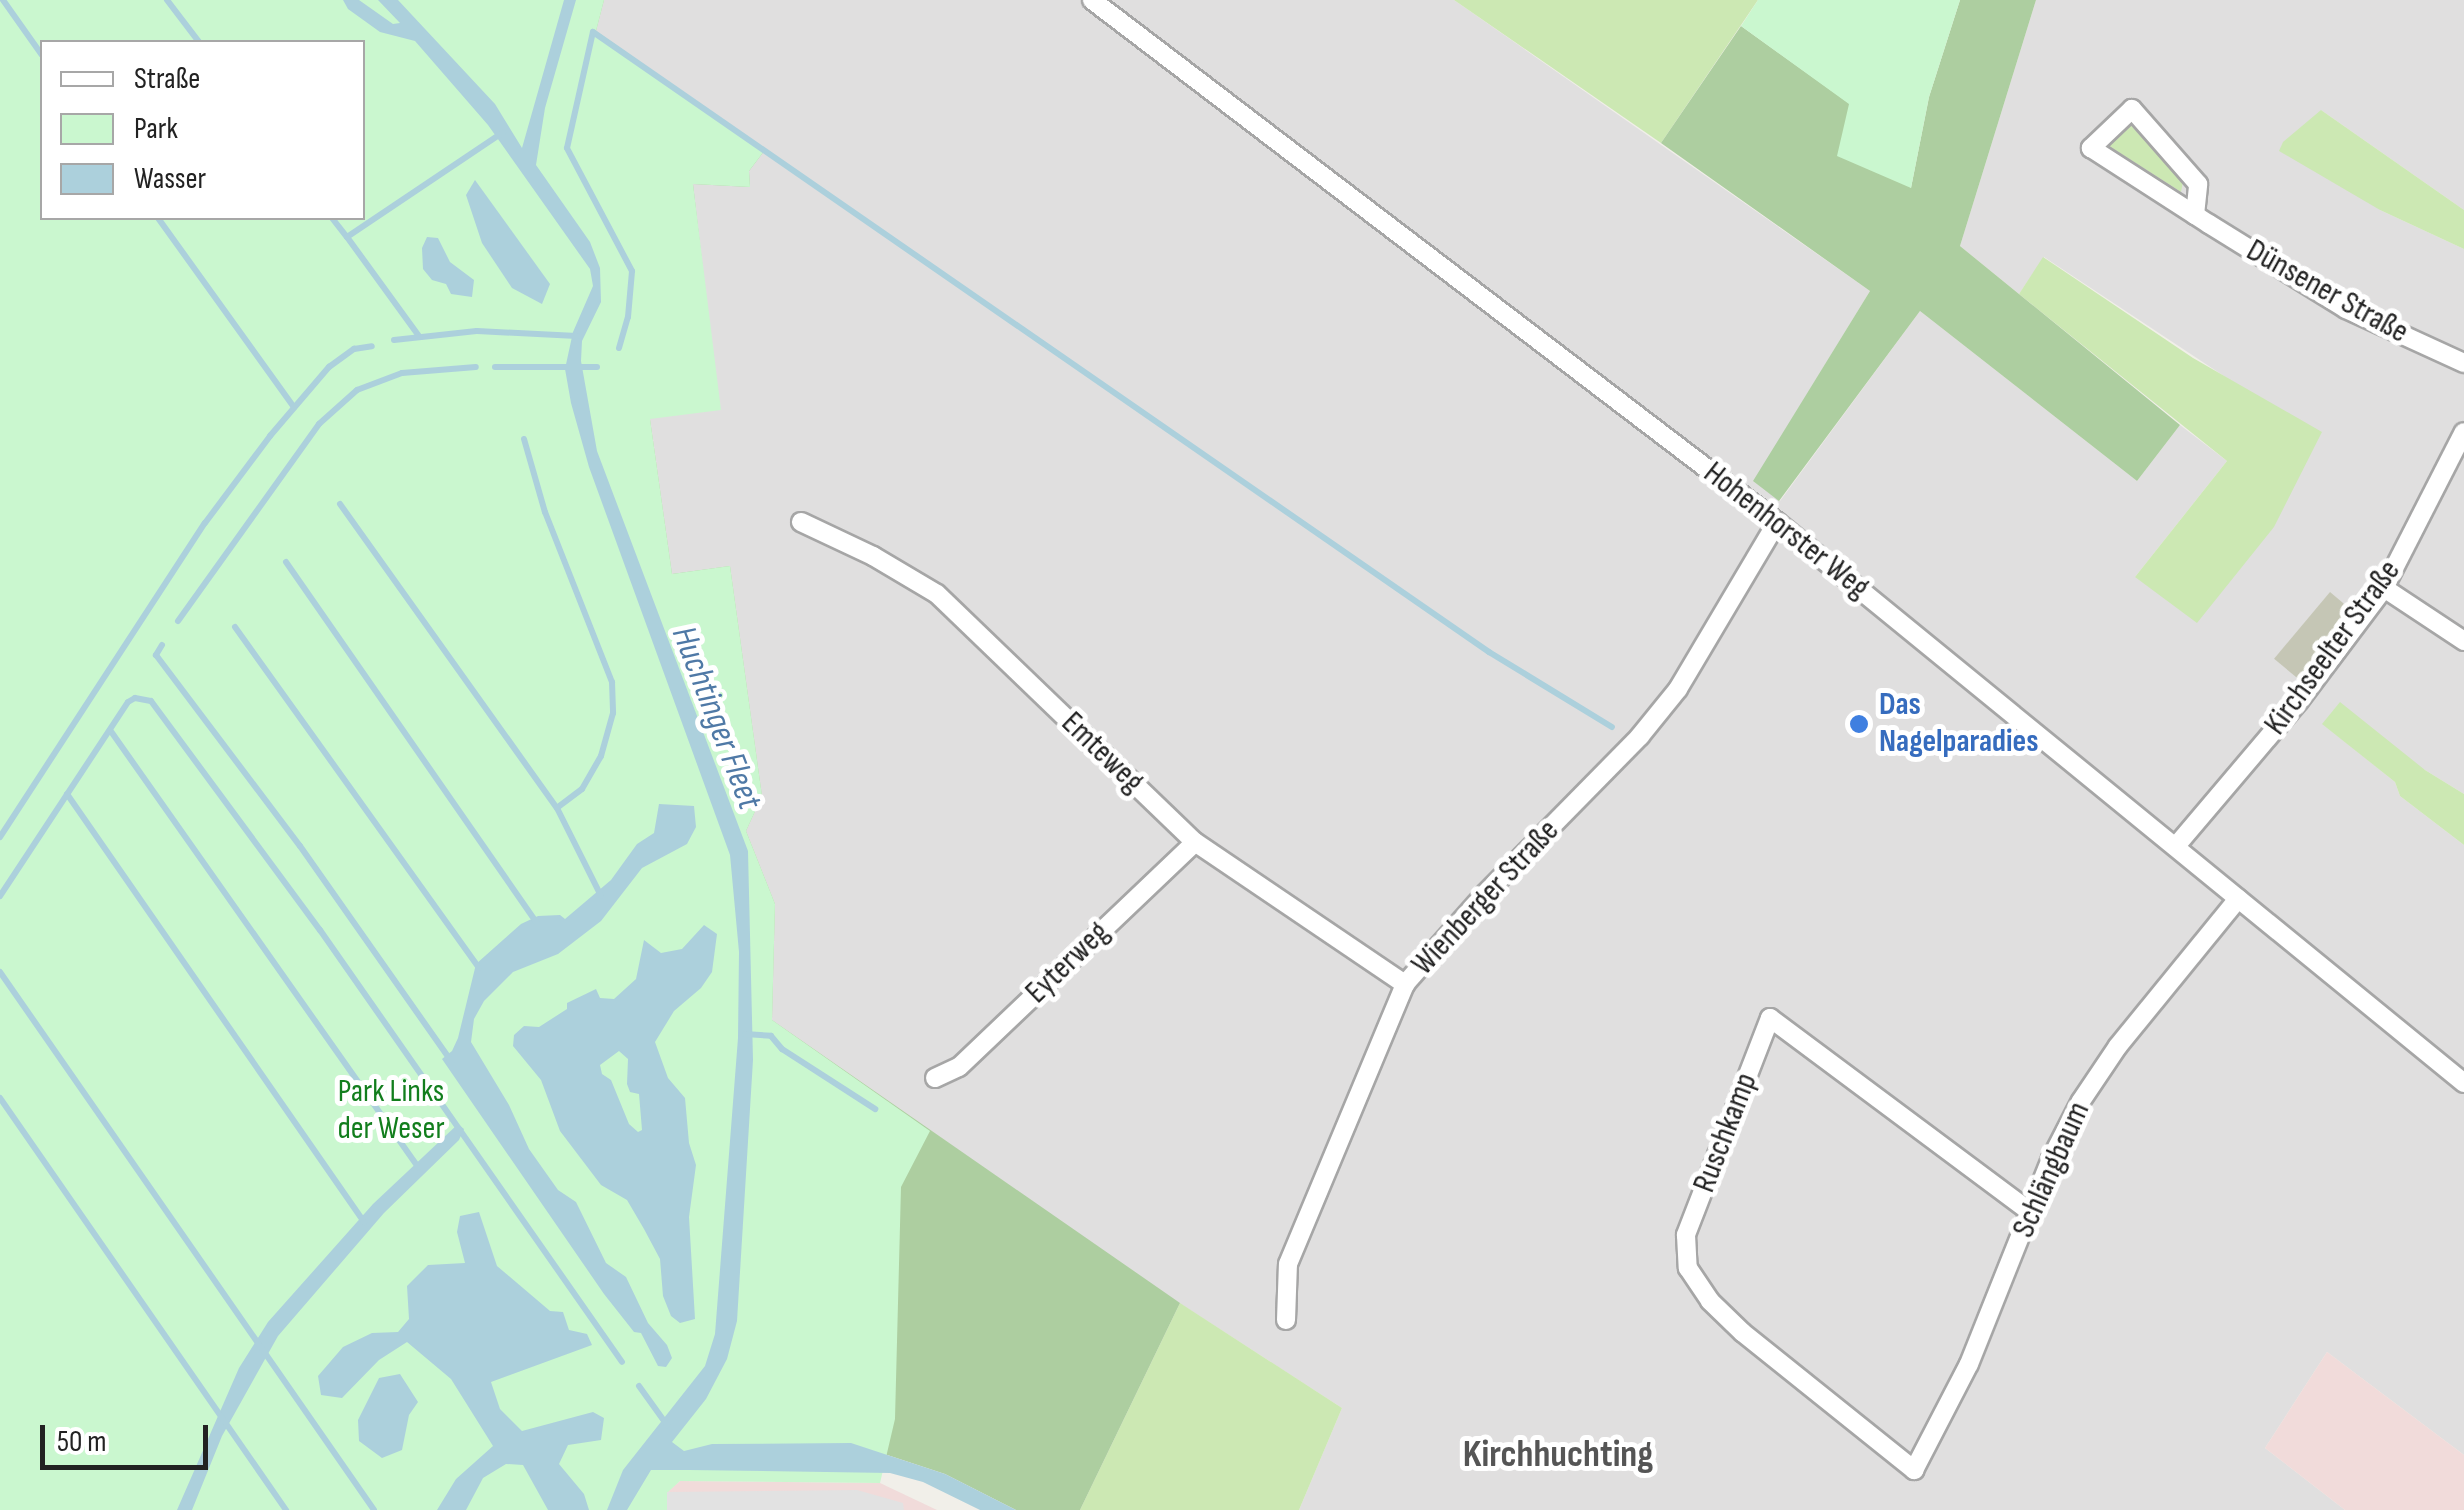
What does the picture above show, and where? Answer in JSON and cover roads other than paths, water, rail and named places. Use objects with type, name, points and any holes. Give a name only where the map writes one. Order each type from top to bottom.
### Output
[{"type":"street","name":"Hohenhorster Weg","points":[[1092,0],[1777,522],[2464,1082]]},
{"type":"street","name":"Dünsener Straße","points":[[2194,214],[2198,184],[2132,109],[2091,148],[2194,214],[2346,309],[2464,363]]},
{"type":"street","name":"Kirchseelter Straße","points":[[2176,846],[2299,701],[2384,588],[2464,432]]},
{"type":"street","name":"Emteweg","points":[[801,522],[873,556],[936,594],[1195,842],[1405,984]]},
{"type":"street","name":"Wienberger Straße","points":[[1286,1320],[1288,1264],[1405,984],[1484,895],[1640,736],[1678,689],[1777,522]]},
{"type":"street","points":[[2384,588],[2464,641]]},
{"type":"street","name":"Eyterweg","points":[[936,1078],[959,1067],[1195,842]]},
{"type":"street","name":"Schlängbaum","points":[[1914,1470],[1969,1364],[2029,1212],[2081,1101],[2118,1046],[2238,899]]},
{"type":"street","name":"Ruschkamp","points":[[1914,1470],[1742,1332],[1710,1301],[1688,1268],[1686,1235],[1770,1018],[2029,1212]]},
{"type":"water","points":[[343,0],[359,0],[393,24],[400,23],[378,0],[398,0],[495,104],[522,148],[564,0],[576,0],[545,108],[536,165],[590,242],[600,268],[601,302],[582,341],[581,361],[597,451],[748,851],[753,1060],[737,1321],[727,1359],[706,1399],[672,1442],[684,1451],[712,1444],[851,1443],[945,1474],[1016,1510],[980,1510],[923,1482],[890,1473],[651,1470],[627,1510],[607,1510],[623,1470],[705,1366],[715,1334],[738,1038],[739,952],[730,855],[589,467],[571,403],[565,369],[573,332],[593,286],[590,269],[488,125],[415,41],[380,32],[348,9]]},
{"type":"water","points":[[475,180],[550,284],[542,304],[512,288],[482,243],[466,195]]},
{"type":"water","points":[[427,237],[438,238],[450,262],[474,280],[472,297],[451,294],[446,284],[432,280],[423,269],[422,248]]},
{"type":"water","points":[[659,804],[694,806],[696,827],[687,844],[642,868],[601,921],[558,954],[513,972],[484,1001],[474,1019],[471,1042],[509,1105],[529,1149],[558,1190],[576,1202],[606,1263],[626,1277],[648,1323],[667,1345],[672,1358],[666,1367],[658,1366],[641,1333],[634,1332],[604,1294],[442,1059],[452,1051],[458,1038],[476,964],[521,924],[538,916],[560,915],[565,919],[611,880],[637,844],[654,833]]},
{"type":"water","points":[[704,925],[717,934],[712,972],[701,988],[674,1011],[655,1042],[668,1078],[685,1098],[689,1143],[696,1165],[689,1217],[695,1319],[680,1323],[671,1316],[663,1296],[660,1259],[627,1200],[601,1185],[560,1131],[541,1080],[513,1046],[514,1035],[524,1026],[539,1027],[567,1009],[567,1003],[596,989],[600,998],[614,999],[636,979],[644,940],[661,953],[682,949]],"holes":[[[619,1051],[628,1059],[627,1084],[630,1092],[639,1094],[642,1130],[638,1132],[629,1124],[611,1080],[602,1074],[600,1065]]]},
{"type":"water","points":[[458,1124],[464,1129],[459,1140],[384,1213],[278,1336],[222,1436],[192,1510],[177,1510],[239,1368],[268,1322],[373,1204]]},
{"type":"water","points":[[479,1212],[497,1266],[550,1311],[563,1312],[569,1330],[587,1334],[592,1345],[491,1382],[500,1409],[522,1431],[593,1412],[604,1418],[601,1440],[568,1445],[559,1464],[584,1494],[589,1510],[548,1510],[523,1465],[506,1464],[483,1478],[466,1510],[437,1510],[456,1479],[493,1446],[451,1379],[407,1342],[379,1360],[342,1398],[321,1395],[318,1376],[343,1347],[372,1333],[398,1332],[409,1319],[407,1286],[428,1265],[465,1263],[457,1232],[460,1216]]},
{"type":"water","points":[[400,1374],[418,1402],[409,1415],[402,1450],[382,1458],[359,1441],[358,1420],[379,1378]]},
{"type":"waterway","points":[[3,0],[40,52]]},
{"type":"waterway","points":[[167,0],[197,40]]},
{"type":"waterway","points":[[619,348],[628,317],[632,271],[567,148],[593,32],[1489,652],[1612,727]]},
{"type":"waterway","points":[[334,220],[347,237],[503,132]]},
{"type":"waterway","points":[[159,220],[294,407]]},
{"type":"waterway","points":[[347,237],[419,336]]},
{"type":"waterway","points":[[394,340],[477,331],[577,336]]},
{"type":"waterway","points":[[0,837],[205,523],[270,436],[329,367],[354,349],[372,346]]},
{"type":"waterway","points":[[178,621],[319,424],[357,390],[402,373],[476,367]]},
{"type":"waterway","points":[[495,367],[597,367]]},
{"type":"waterway","points":[[524,439],[545,512],[612,682],[613,713],[601,756],[582,789],[557,808]]},
{"type":"waterway","points":[[340,504],[557,808],[601,896]]},
{"type":"waterway","points":[[286,562],[536,922]]},
{"type":"waterway","points":[[235,627],[479,968]]},
{"type":"waterway","points":[[162,645],[156,655],[300,846],[452,1062]]},
{"type":"waterway","points":[[0,896],[128,702],[135,698],[151,701],[320,930],[622,1362]]},
{"type":"waterway","points":[[110,730],[418,1167]]},
{"type":"waterway","points":[[67,794],[364,1222]]},
{"type":"waterway","points":[[0,972],[374,1510]]},
{"type":"waterway","points":[[745,1034],[771,1036],[782,1049],[875,1109]]},
{"type":"waterway","points":[[0,1098],[286,1510]]},
{"type":"waterway","points":[[639,1386],[667,1425]]},
{"type":"place","name":"Das Nagelparadies","points":[[1859,724]]},
{"type":"district","name":"Kirchhuchting","points":[[1558,1455]]},
{"type":"water label","name":"Huchtinger Fleet","points":[[716,718]]},
{"type":"park label","name":"Park Links der Weser","points":[[391,1112]]}]
